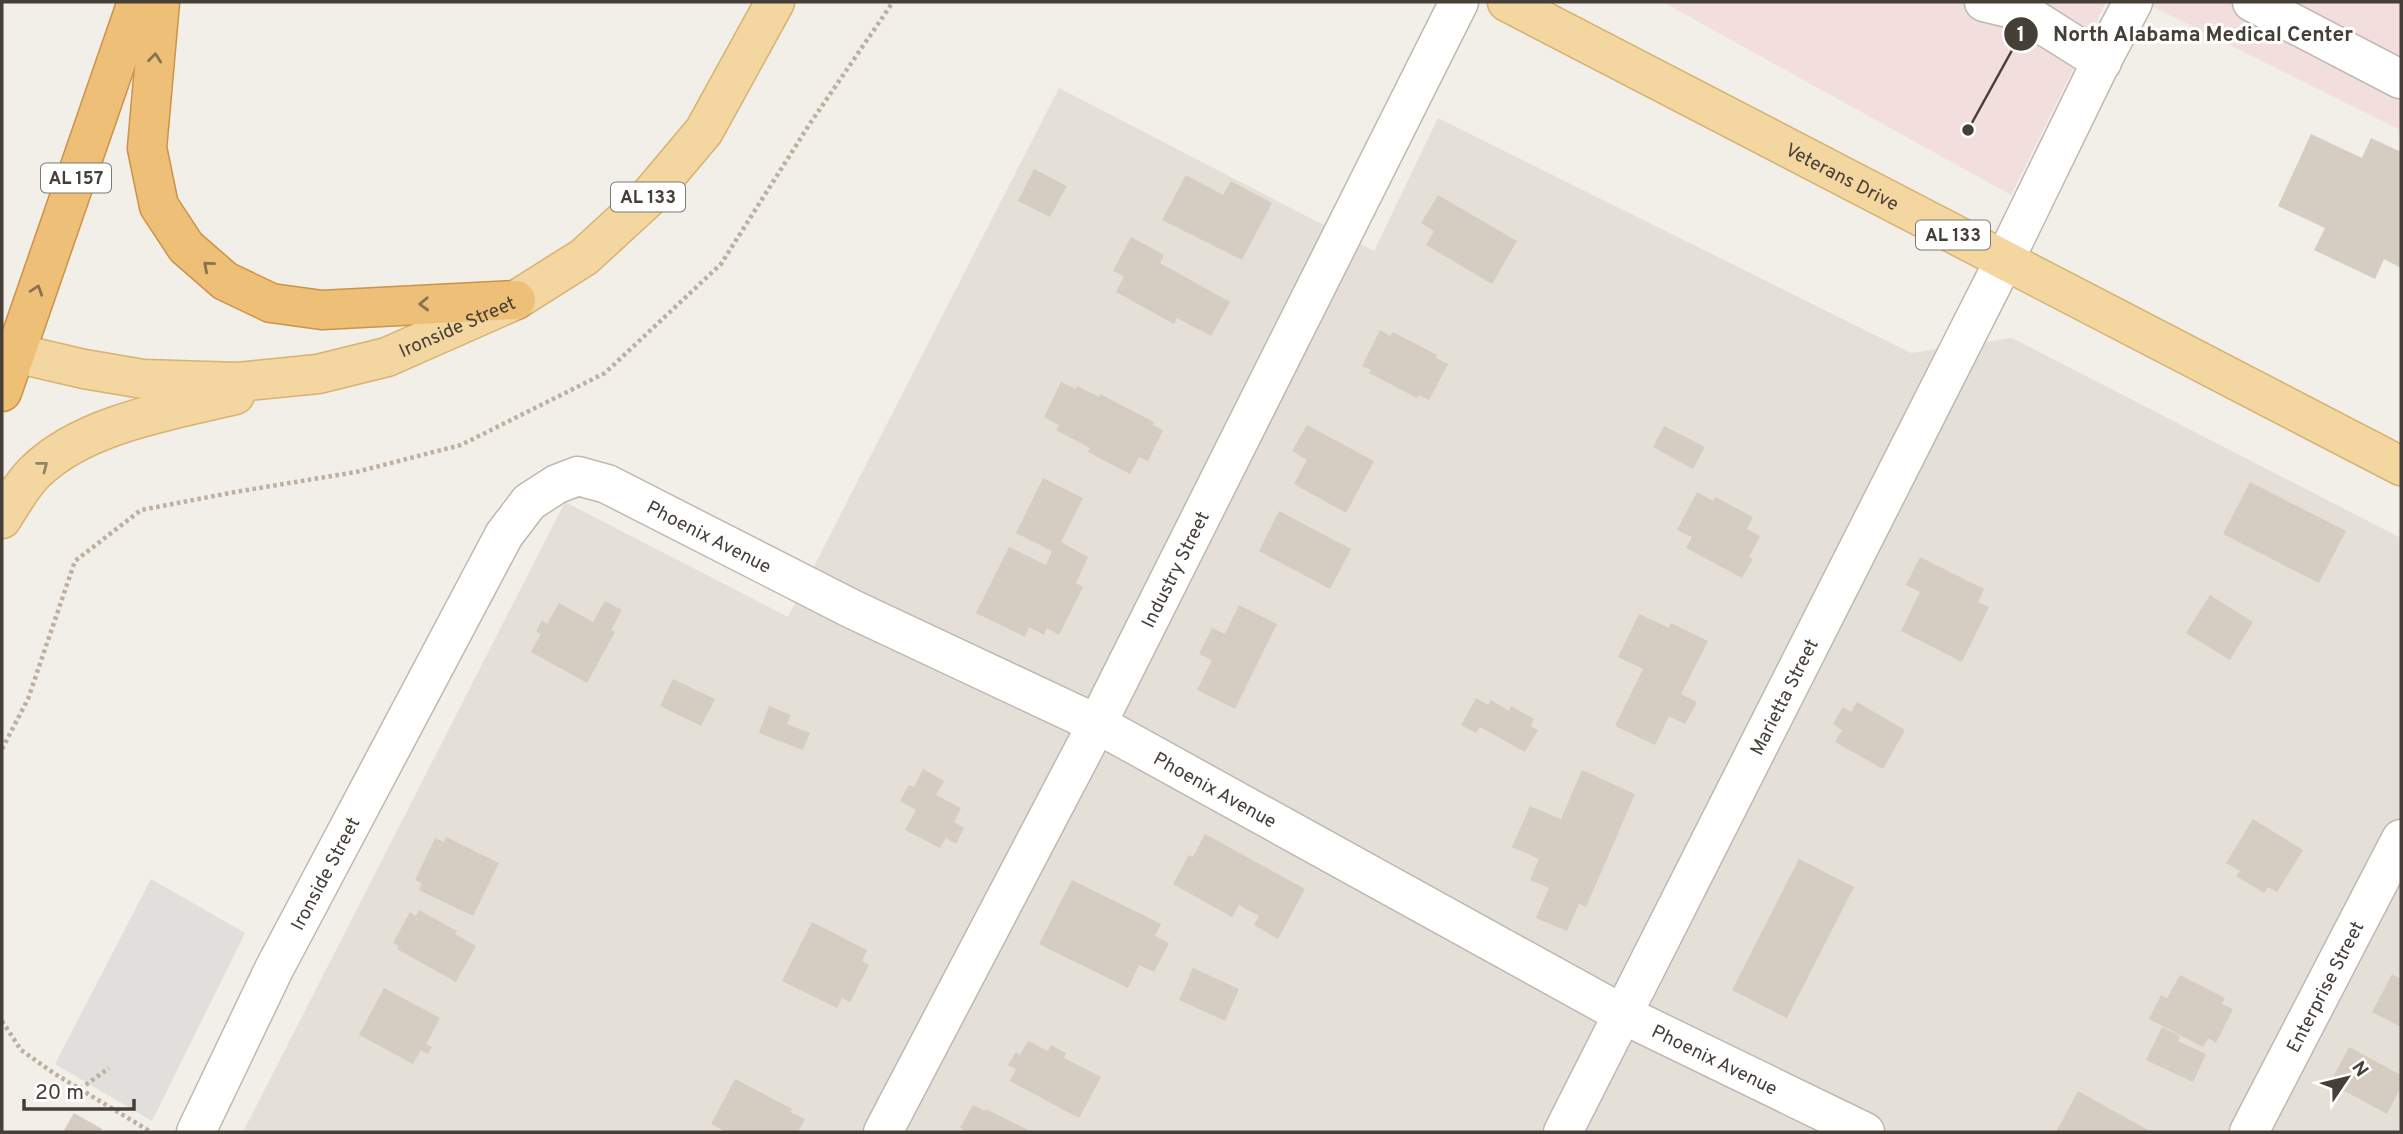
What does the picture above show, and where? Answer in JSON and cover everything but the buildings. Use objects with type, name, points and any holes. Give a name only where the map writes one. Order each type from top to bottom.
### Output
[{"type":"highway","name":"AL 157","points":[[2,392],[8,352],[137,2]]},
{"type":"highway","points":[[160,2],[147,148],[159,206],[186,247],[225,281],[271,303],[322,310],[516,300]]},
{"type":"main road","name":"Ironside Street","points":[[8,352],[143,379],[239,382],[318,374],[387,357],[516,300],[584,257],[646,200],[704,131],[775,2]]},
{"type":"main road","name":"Veterans Drive","points":[[1507,2],[2401,466]]},
{"type":"main road","points":[[2,519],[35,471],[76,443],[152,415],[318,374]]},
{"type":"street","name":"Industry Street","points":[[883,1132],[1097,724],[1459,2]]},
{"type":"street","points":[[1984,2],[2023,6],[2102,62]]},
{"type":"street","name":"Marietta Street","points":[[1563,1132],[2133,2]]},
{"type":"street","points":[[2252,2],[2400,79],[2401,77]]},
{"type":"street","name":"Phoenix Avenue","points":[[557,484],[578,476],[607,484],[852,609],[1097,724],[1624,1014],[1865,1132]]},
{"type":"street","name":"Ironside Street","points":[[196,1132],[274,969],[504,535],[528,502],[557,484]]},
{"type":"street","name":"Enterprise Street","points":[[2249,1132],[2401,839]]},
{"type":"path","points":[[2,749],[29,699],[75,561],[141,510],[356,472],[461,444],[605,373],[721,264],[809,125],[893,2]]},
{"type":"path","points":[[2,1021],[21,1050],[151,1132]]},
{"type":"path","points":[[80,1089],[109,1068]]},
{"type":"shaded area","points":[[1663,2],[2106,2],[2011,195]]},
{"type":"shaded area","points":[[2143,2],[2401,2],[2401,130]]},
{"type":"shaded area","points":[[1059,88],[1374,251],[1438,118],[1911,353],[2012,338],[2401,538],[2401,1132],[243,1132],[565,502],[788,617]]},
{"type":"shaded area","points":[[151,879],[245,933],[152,1121],[55,1064]]},
{"type":"place","name":"North Alabama Medical Center","points":[[1968,130]]}]
